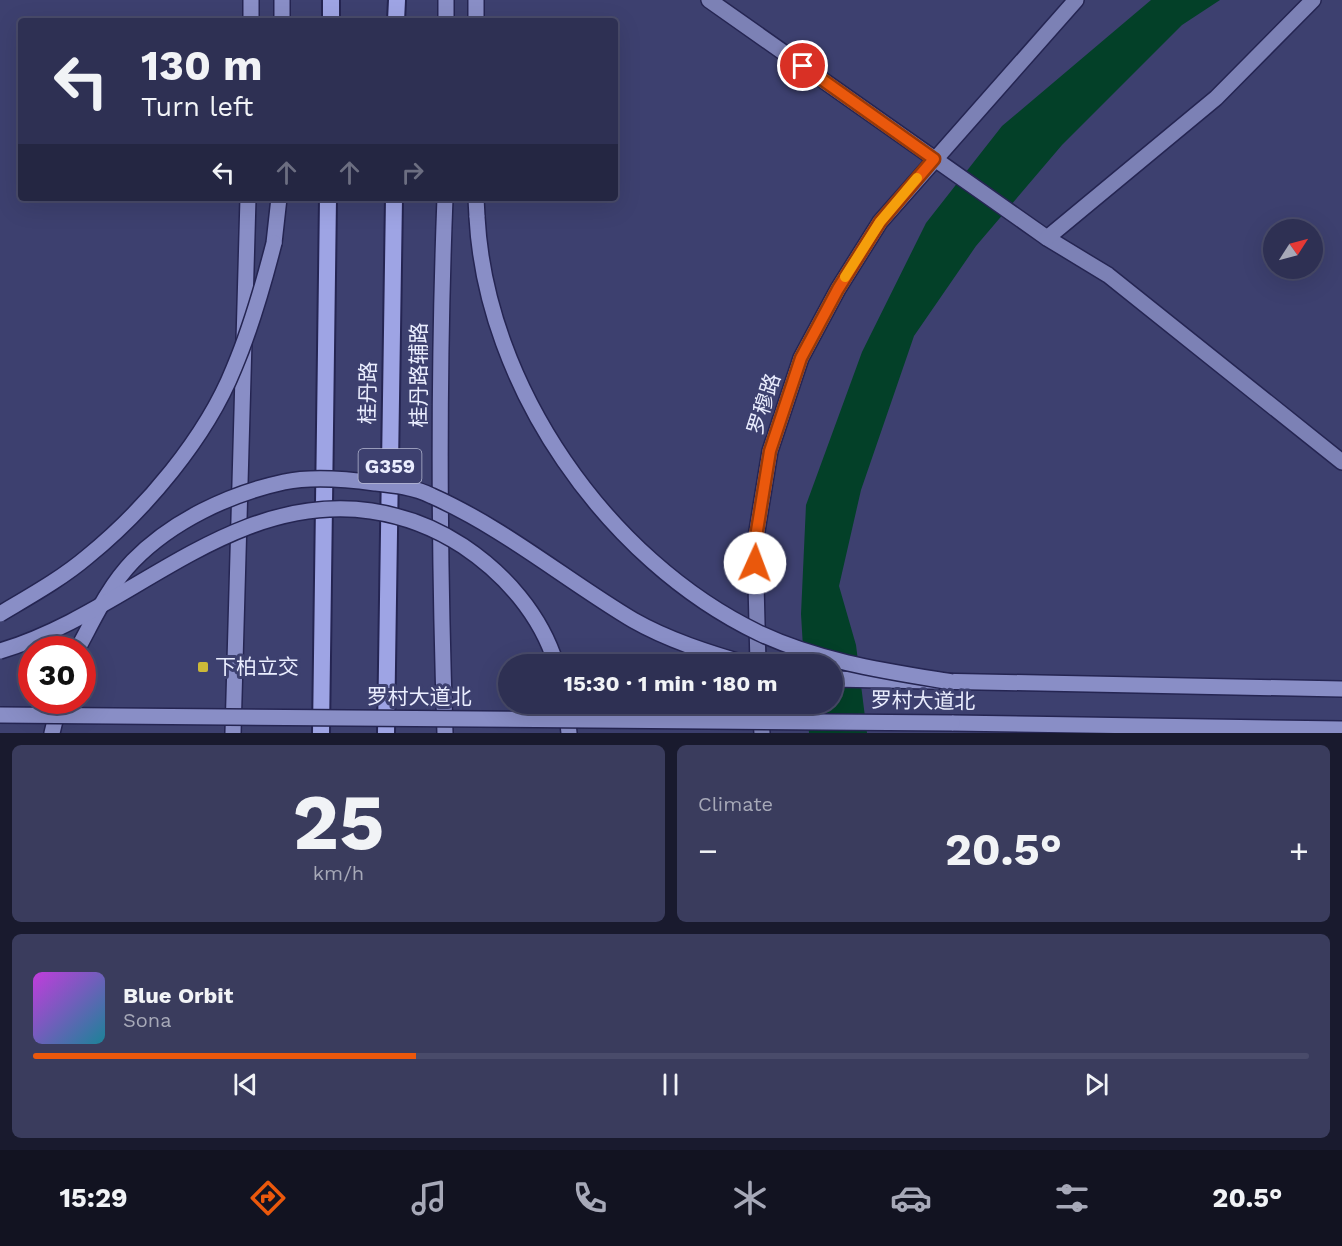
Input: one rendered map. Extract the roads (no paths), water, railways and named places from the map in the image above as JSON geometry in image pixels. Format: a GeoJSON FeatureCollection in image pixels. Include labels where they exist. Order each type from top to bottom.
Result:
{"type":"FeatureCollection","features":[{"type":"Feature","properties":{"kind":"highway"},"geometry":{"type":"LineString","coordinates":[[331,0],[331,18]]}},
{"type":"Feature","properties":{"kind":"highway"},"geometry":{"type":"LineString","coordinates":[[396,18],[397,0]]}},
{"type":"Feature","properties":{"kind":"highway","name":"桂丹路"},"geometry":{"type":"LineString","coordinates":[[321,733],[328,201]]}},
{"type":"Feature","properties":{"kind":"highway","name":"桂丹路"},"geometry":{"type":"LineString","coordinates":[[386,733],[394,201]]}},
{"type":"Feature","properties":{"kind":"main road"},"geometry":{"type":"LineString","coordinates":[[251,0],[251,18]]}},
{"type":"Feature","properties":{"kind":"main road"},"geometry":{"type":"LineString","coordinates":[[282,0],[282,18]]}},
{"type":"Feature","properties":{"kind":"main road"},"geometry":{"type":"LineString","coordinates":[[446,0],[446,18]]}},
{"type":"Feature","properties":{"kind":"main road"},"geometry":{"type":"LineString","coordinates":[[476,0],[476,18]]}},
{"type":"Feature","properties":{"kind":"main road"},"geometry":{"type":"LineString","coordinates":[[233,733],[248,201]]}},
{"type":"Feature","properties":{"kind":"main road"},"geometry":{"type":"LineString","coordinates":[[0,614],[87,558],[124,524],[164,481],[204,424],[233,370],[262,291],[274,243],[279,201]]}},
{"type":"Feature","properties":{"kind":"main road","name":"桂丹路辅路"},"geometry":{"type":"LineString","coordinates":[[445,201],[439,351],[441,601],[446,733]]}},
{"type":"Feature","properties":{"kind":"main road"},"geometry":{"type":"LineString","coordinates":[[477,201],[478,241],[490,299],[511,361],[549,436],[573,474],[616,526],[663,571],[716,609],[759,633],[853,666],[952,682]]}},
{"type":"Feature","properties":{"kind":"main road"},"geometry":{"type":"LineString","coordinates":[[85,636],[112,585],[133,561],[154,542],[198,513],[253,490],[286,482],[350,480],[402,486],[431,495],[501,534],[636,621],[713,654]]}},
{"type":"Feature","properties":{"kind":"main road"},"geometry":{"type":"LineString","coordinates":[[0,651],[30,642],[90,614],[207,543],[260,520],[304,510],[350,508],[397,515],[442,532],[490,564],[530,610],[551,654]]}},
{"type":"Feature","properties":{"kind":"main road"},"geometry":{"type":"LineString","coordinates":[[843,679],[1342,689]]}},
{"type":"Feature","properties":{"kind":"main road"},"geometry":{"type":"LineString","coordinates":[[52,733],[57,714]]}},
{"type":"Feature","properties":{"kind":"main road"},"geometry":{"type":"LineString","coordinates":[[567,714],[569,733]]}},
{"type":"Feature","properties":{"kind":"main road","name":"罗村大道北"},"geometry":{"type":"LineString","coordinates":[[0,715],[952,723],[1342,729]]}},
{"type":"Feature","properties":{"kind":"street"},"geometry":{"type":"LineString","coordinates":[[709,0],[1047,238],[1108,275],[1342,462]]}},
{"type":"Feature","properties":{"kind":"street","name":"罗穆路"},"geometry":{"type":"LineString","coordinates":[[758,654],[755,543],[770,451],[801,358],[838,289],[880,222],[1076,0]]}},
{"type":"Feature","properties":{"kind":"street"},"geometry":{"type":"LineString","coordinates":[[1047,238],[1216,98],[1313,0]]}},
{"type":"Feature","properties":{"kind":"street"},"geometry":{"type":"LineString","coordinates":[[761,714],[762,733]]}},
{"type":"Feature","properties":{"kind":"place","name":"下柏立交"},"geometry":{"type":"Point","coordinates":[203,667]}}]}
